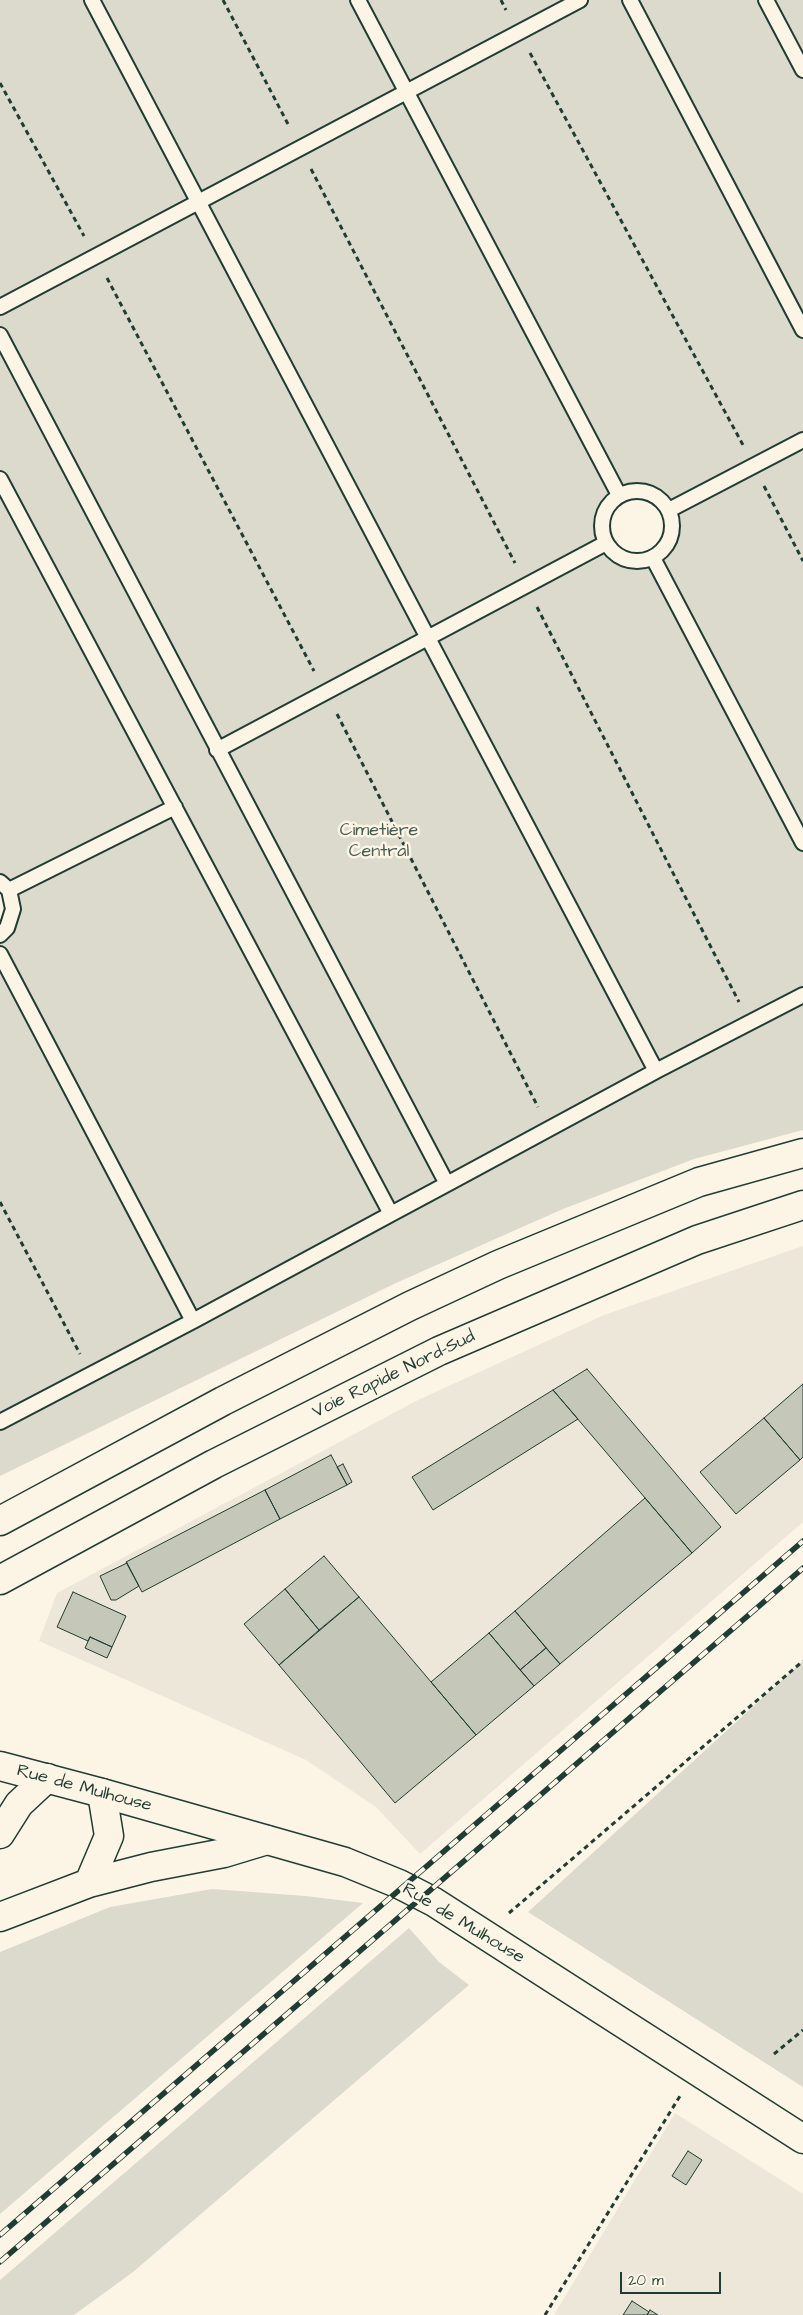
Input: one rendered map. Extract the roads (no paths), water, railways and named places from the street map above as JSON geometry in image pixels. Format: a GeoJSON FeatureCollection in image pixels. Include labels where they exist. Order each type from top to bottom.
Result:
{"type":"FeatureCollection","features":[{"type":"Feature","properties":{"kind":"main road"},"geometry":{"type":"LineString","coordinates":[[0,1521],[223,1401],[410,1306],[498,1265],[699,1182],[803,1153]]}},
{"type":"Feature","properties":{"kind":"main road","name":"Voie Rapide Nord-Sud"},"geometry":{"type":"LineString","coordinates":[[0,1580],[214,1464],[439,1351],[697,1240],[803,1204]]}},
{"type":"Feature","properties":{"kind":"main road"},"geometry":{"type":"LineString","coordinates":[[0,1503],[68,1484]]}},
{"type":"Feature","properties":{"kind":"main road","name":"Rue de Mulhouse"},"geometry":{"type":"LineString","coordinates":[[0,1766],[102,1792],[345,1862],[392,1881],[434,1902],[803,2138]]}},
{"type":"Feature","properties":{"kind":"main road"},"geometry":{"type":"LineString","coordinates":[[0,1834],[19,1804],[47,1778]]}},
{"type":"Feature","properties":{"kind":"main road"},"geometry":{"type":"LineString","coordinates":[[88,1882],[109,1836],[102,1792]]}},
{"type":"Feature","properties":{"kind":"main road"},"geometry":{"type":"LineString","coordinates":[[0,1917],[88,1882],[151,1867],[224,1853],[267,1840]]}},
{"type":"Feature","properties":{"kind":"lane"},"geometry":{"type":"LineString","coordinates":[[92,0],[656,1071]]}},
{"type":"Feature","properties":{"kind":"lane"},"geometry":{"type":"LineString","coordinates":[[358,0],[619,495]]}},
{"type":"Feature","properties":{"kind":"lane"},"geometry":{"type":"LineString","coordinates":[[0,307],[580,0]]}},
{"type":"Feature","properties":{"kind":"lane"},"geometry":{"type":"LineString","coordinates":[[630,0],[803,330]]}},
{"type":"Feature","properties":{"kind":"lane"},"geometry":{"type":"LineString","coordinates":[[766,0],[803,70]]}},
{"type":"Feature","properties":{"kind":"lane"},"geometry":{"type":"LineString","coordinates":[[0,336],[447,1184]]}},
{"type":"Feature","properties":{"kind":"lane"},"geometry":{"type":"LineString","coordinates":[[669,510],[803,440]]}},
{"type":"Feature","properties":{"kind":"lane"},"geometry":{"type":"LineString","coordinates":[[0,479],[390,1214]]}},
{"type":"Feature","properties":{"kind":"lane"},"geometry":{"type":"LineString","coordinates":[[637,490],[655,494],[669,510],[674,527],[668,545],[653,558],[635,562],[618,556],[606,543],[601,526],[606,508],[619,495],[637,490]]}},
{"type":"Feature","properties":{"kind":"lane"},"geometry":{"type":"LineString","coordinates":[[217,750],[606,543]]}},
{"type":"Feature","properties":{"kind":"lane"},"geometry":{"type":"LineString","coordinates":[[653,558],[803,843]]}},
{"type":"Feature","properties":{"kind":"lane"},"geometry":{"type":"LineString","coordinates":[[0,934],[7,928],[13,909],[4,886],[175,807]]}},
{"type":"Feature","properties":{"kind":"lane"},"geometry":{"type":"LineString","coordinates":[[0,954],[193,1321]]}},
{"type":"Feature","properties":{"kind":"lane"},"geometry":{"type":"LineString","coordinates":[[0,1422],[193,1321],[656,1071],[803,995]]}},
{"type":"Feature","properties":{"kind":"railway"},"geometry":{"type":"LineString","coordinates":[[0,2235],[803,1541]]}},
{"type":"Feature","properties":{"kind":"railway"},"geometry":{"type":"LineString","coordinates":[[0,2262],[803,1568]]}},
{"type":"Feature","properties":{"kind":"park label","name":"Cimetière Central"},"geometry":{"type":"Point","coordinates":[379,841]}}]}
